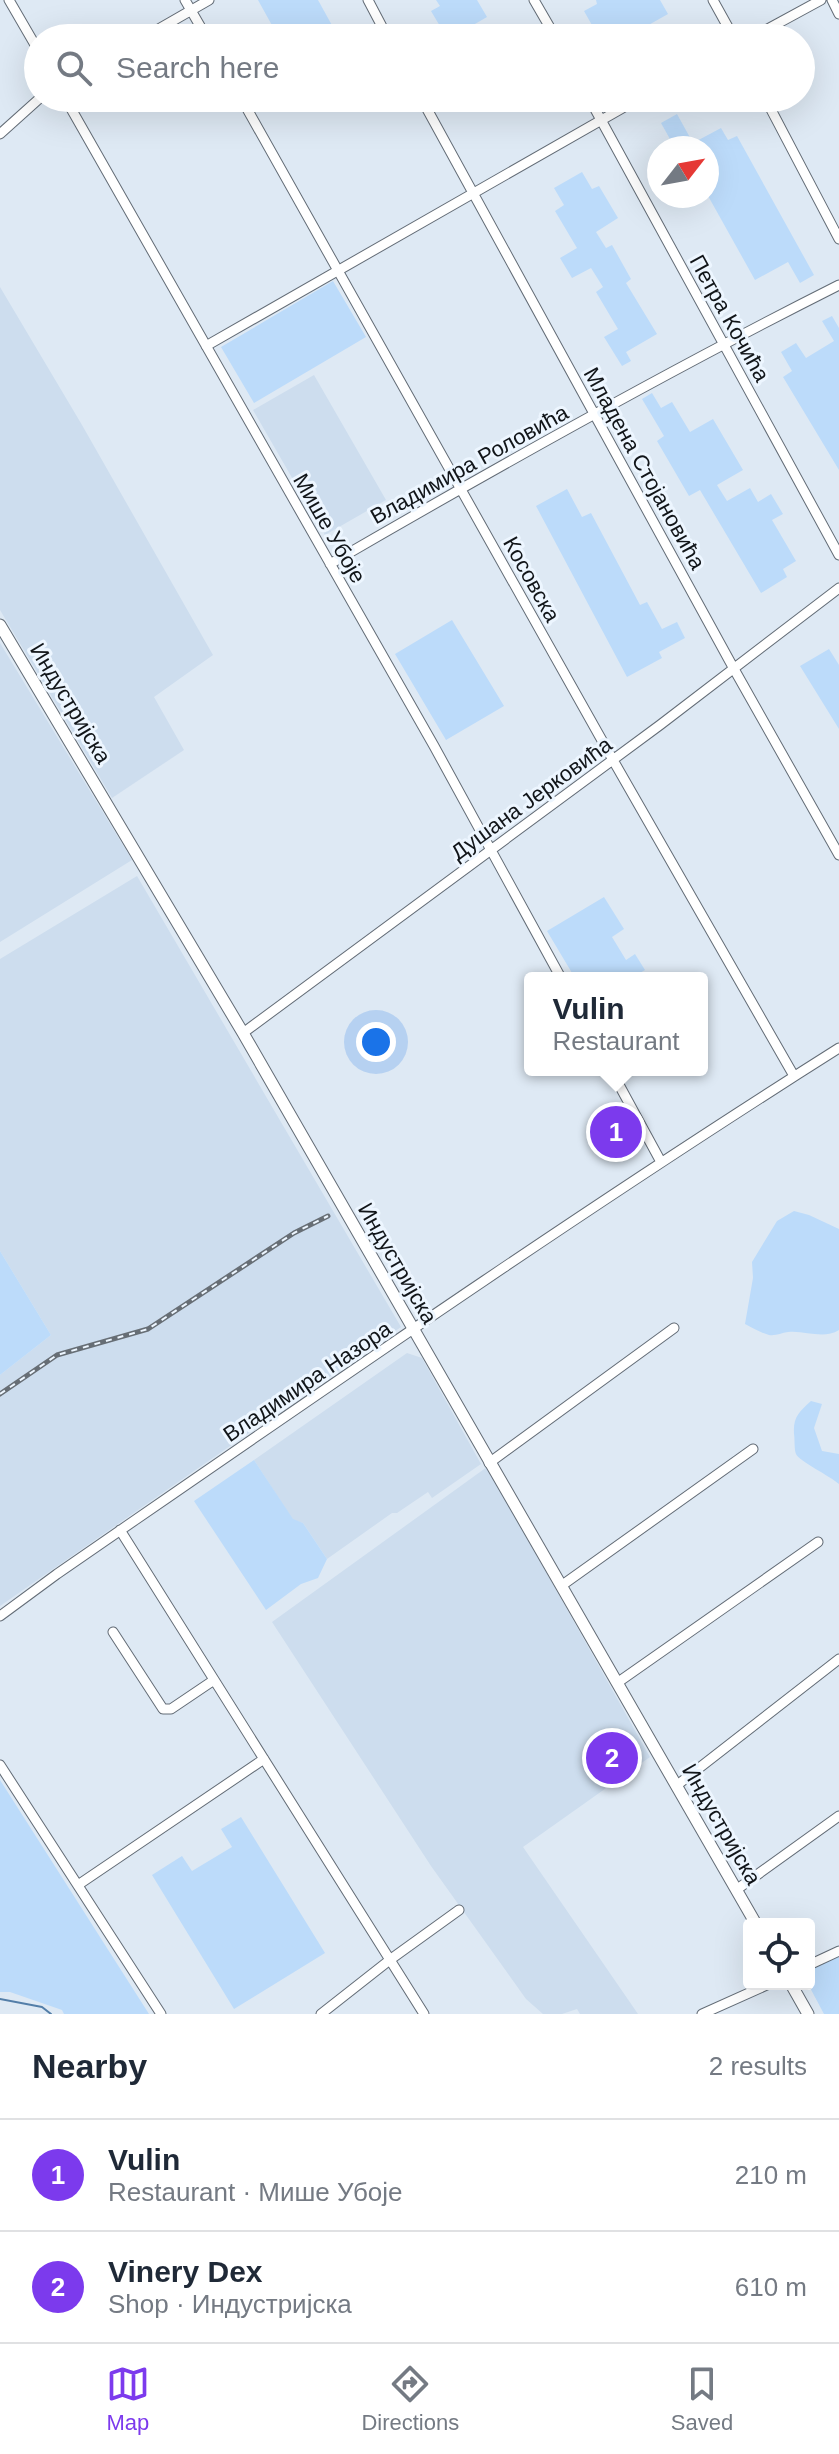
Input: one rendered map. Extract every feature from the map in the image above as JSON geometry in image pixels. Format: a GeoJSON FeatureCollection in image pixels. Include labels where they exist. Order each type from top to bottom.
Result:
{"type":"FeatureCollection","features":[{"type":"Feature","properties":{"kind":"main road","name":"Индустријска"},"geometry":{"type":"LineString","coordinates":[[0,625],[243,1033],[752,1918]]}},
{"type":"Feature","properties":{"kind":"main road"},"geometry":{"type":"LineString","coordinates":[[794,1990],[808,2014]]}},
{"type":"Feature","properties":{"kind":"street"},"geometry":{"type":"LineString","coordinates":[[9,0],[24,26]]}},
{"type":"Feature","properties":{"kind":"street"},"geometry":{"type":"LineString","coordinates":[[185,0],[199,24]]}},
{"type":"Feature","properties":{"kind":"street"},"geometry":{"type":"LineString","coordinates":[[167,24],[209,0]]}},
{"type":"Feature","properties":{"kind":"street"},"geometry":{"type":"LineString","coordinates":[[368,0],[381,24]]}},
{"type":"Feature","properties":{"kind":"street"},"geometry":{"type":"LineString","coordinates":[[534,0],[548,24]]}},
{"type":"Feature","properties":{"kind":"street"},"geometry":{"type":"LineString","coordinates":[[713,0],[726,24]]}},
{"type":"Feature","properties":{"kind":"street"},"geometry":{"type":"LineString","coordinates":[[777,24],[821,0]]}},
{"type":"Feature","properties":{"kind":"street"},"geometry":{"type":"LineString","coordinates":[[832,0],[839,14]]}},
{"type":"Feature","properties":{"kind":"street"},"geometry":{"type":"LineString","coordinates":[[0,134],[24,112]]}},
{"type":"Feature","properties":{"kind":"street","name":"Мише Убоје"},"geometry":{"type":"LineString","coordinates":[[73,112],[558,972]]}},
{"type":"Feature","properties":{"kind":"street","name":"Косовска"},"geometry":{"type":"LineString","coordinates":[[249,112],[794,1076]]}},
{"type":"Feature","properties":{"kind":"street","name":"Младена Стојановића"},"geometry":{"type":"LineString","coordinates":[[429,112],[839,855]]}},
{"type":"Feature","properties":{"kind":"street","name":"Петра Кочића"},"geometry":{"type":"LineString","coordinates":[[597,112],[839,555]]}},
{"type":"Feature","properties":{"kind":"street"},"geometry":{"type":"LineString","coordinates":[[206,346],[614,112]]}},
{"type":"Feature","properties":{"kind":"street"},"geometry":{"type":"LineString","coordinates":[[772,112],[839,239]]}},
{"type":"Feature","properties":{"kind":"street","name":"Владимира Роловића"},"geometry":{"type":"LineString","coordinates":[[330,564],[724,343],[839,285]]}},
{"type":"Feature","properties":{"kind":"street","name":"Душана Јерковића"},"geometry":{"type":"LineString","coordinates":[[243,1033],[613,760],[839,588]]}},
{"type":"Feature","properties":{"kind":"street","name":"Владимира Назора"},"geometry":{"type":"LineString","coordinates":[[0,1616],[120,1530],[661,1162],[839,1048]]}},
{"type":"Feature","properties":{"kind":"street"},"geometry":{"type":"LineString","coordinates":[[614,1076],[661,1162]]}},
{"type":"Feature","properties":{"kind":"street"},"geometry":{"type":"LineString","coordinates":[[489,1463],[674,1328]]}},
{"type":"Feature","properties":{"kind":"street"},"geometry":{"type":"LineString","coordinates":[[561,1586],[753,1449]]}},
{"type":"Feature","properties":{"kind":"street"},"geometry":{"type":"LineString","coordinates":[[120,1530],[424,2014]]}},
{"type":"Feature","properties":{"kind":"street"},"geometry":{"type":"LineString","coordinates":[[617,1683],[818,1542]]}},
{"type":"Feature","properties":{"kind":"street"},"geometry":{"type":"LineString","coordinates":[[113,1632],[163,1709],[171,1709],[214,1680]]}},
{"type":"Feature","properties":{"kind":"street"},"geometry":{"type":"LineString","coordinates":[[676,1786],[839,1659]]}},
{"type":"Feature","properties":{"kind":"street"},"geometry":{"type":"LineString","coordinates":[[78,1885],[264,1759]]}},
{"type":"Feature","properties":{"kind":"street"},"geometry":{"type":"LineString","coordinates":[[0,1765],[161,2014]]}},
{"type":"Feature","properties":{"kind":"street"},"geometry":{"type":"LineString","coordinates":[[736,1890],[839,1816]]}},
{"type":"Feature","properties":{"kind":"street"},"geometry":{"type":"LineString","coordinates":[[321,2014],[459,1910]]}},
{"type":"Feature","properties":{"kind":"street"},"geometry":{"type":"LineString","coordinates":[[815,1962],[839,1951]]}},
{"type":"Feature","properties":{"kind":"street"},"geometry":{"type":"LineString","coordinates":[[702,2014],[756,1990]]}},
{"type":"Feature","properties":{"kind":"shaded area"},"geometry":{"type":"Polygon","coordinates":[[[258,0],[318,0],[331,24],[271,24],[258,0]]]}},
{"type":"Feature","properties":{"kind":"shaded area"},"geometry":{"type":"Polygon","coordinates":[[[436,0],[477,0],[487,17],[475,24],[439,24],[431,11],[440,6],[436,0]]]}},
{"type":"Feature","properties":{"kind":"shaded area"},"geometry":{"type":"Polygon","coordinates":[[[596,0],[660,0],[668,14],[650,24],[591,24],[584,11],[597,4],[596,0]]]}},
{"type":"Feature","properties":{"kind":"shaded area"},"geometry":{"type":"Polygon","coordinates":[[[677,114],[689,136],[668,136],[661,123],[677,114]]]}},
{"type":"Feature","properties":{"kind":"shaded area"},"geometry":{"type":"Polygon","coordinates":[[[721,128],[728,140],[737,136],[814,275],[800,283],[788,262],[755,280],[715,208],[719,208],[719,136],[706,136],[721,128]]]}},
{"type":"Feature","properties":{"kind":"shaded area"},"geometry":{"type":"Polygon","coordinates":[[[582,172],[592,189],[599,186],[618,218],[596,232],[606,248],[612,245],[631,279],[626,283],[657,334],[626,352],[631,361],[622,366],[604,337],[618,329],[596,292],[603,287],[591,268],[572,278],[560,258],[577,248],[555,211],[564,205],[554,188],[582,172]]]}},
{"type":"Feature","properties":{"kind":"shaded area"},"geometry":{"type":"Polygon","coordinates":[[[333,281],[366,337],[254,403],[221,347],[333,281]]]}},
{"type":"Feature","properties":{"kind":"shaded area"},"geometry":{"type":"Polygon","coordinates":[[[0,287],[213,655],[154,697],[184,750],[112,798],[0,610],[0,287]]]}},
{"type":"Feature","properties":{"kind":"shaded area"},"geometry":{"type":"Polygon","coordinates":[[[832,316],[839,328],[839,470],[783,377],[792,371],[781,352],[796,343],[806,358],[834,341],[822,321],[832,316]]]}},
{"type":"Feature","properties":{"kind":"shaded area"},"geometry":{"type":"Polygon","coordinates":[[[314,375],[386,500],[325,535],[253,410],[314,375]]]}},
{"type":"Feature","properties":{"kind":"shaded area"},"geometry":{"type":"Polygon","coordinates":[[[652,393],[661,408],[672,402],[690,432],[713,419],[743,470],[717,485],[727,501],[750,488],[758,502],[771,494],[783,514],[772,520],[796,561],[783,569],[787,577],[761,593],[700,490],[689,496],[657,441],[664,436],[642,399],[652,393]]]}},
{"type":"Feature","properties":{"kind":"shaded area"},"geometry":{"type":"Polygon","coordinates":[[[567,489],[582,517],[591,513],[640,605],[647,602],[662,629],[677,622],[685,638],[659,652],[662,658],[627,677],[536,506],[567,489]]]}},
{"type":"Feature","properties":{"kind":"shaded area"},"geometry":{"type":"Polygon","coordinates":[[[452,620],[504,706],[446,740],[395,654],[452,620]]]}},
{"type":"Feature","properties":{"kind":"shaded area"},"geometry":{"type":"Polygon","coordinates":[[[0,643],[132,860],[0,942],[0,643]]]}},
{"type":"Feature","properties":{"kind":"shaded area"},"geometry":{"type":"Polygon","coordinates":[[[829,649],[839,665],[839,729],[800,666],[829,649]]]}},
{"type":"Feature","properties":{"kind":"shaded area"},"geometry":{"type":"Polygon","coordinates":[[[137,876],[401,1327],[0,1606],[0,1375],[51,1335],[0,1251],[0,959],[137,876]]]}},
{"type":"Feature","properties":{"kind":"shaded area"},"geometry":{"type":"Polygon","coordinates":[[[604,897],[624,929],[612,937],[626,960],[635,954],[645,970],[571,972],[547,931],[604,897]]]}},
{"type":"Feature","properties":{"kind":"shaded area"},"geometry":{"type":"Polygon","coordinates":[[[794,1211],[839,1229],[839,1330],[833,1333],[788,1332],[769,1335],[745,1324],[753,1278],[752,1262],[777,1221],[794,1211]]]}},
{"type":"Feature","properties":{"kind":"shaded area"},"geometry":{"type":"Polygon","coordinates":[[[0,1251],[51,1335],[0,1375],[0,1251]]]}},
{"type":"Feature","properties":{"kind":"shaded area"},"geometry":{"type":"Polygon","coordinates":[[[407,1353],[422,1358],[481,1464],[432,1498],[428,1492],[397,1513],[392,1513],[327,1559],[303,1523],[293,1520],[254,1460],[407,1353]]]}},
{"type":"Feature","properties":{"kind":"shaded area"},"geometry":{"type":"Polygon","coordinates":[[[811,1401],[822,1404],[814,1428],[822,1451],[839,1454],[839,1484],[796,1454],[796,1419],[811,1401]]]}},
{"type":"Feature","properties":{"kind":"shaded area"},"geometry":{"type":"Polygon","coordinates":[[[254,1460],[293,1519],[303,1523],[327,1559],[318,1578],[301,1584],[266,1610],[194,1501],[254,1460]]]}},
{"type":"Feature","properties":{"kind":"shaded area"},"geometry":{"type":"Polygon","coordinates":[[[487,1467],[650,1757],[523,1847],[638,2014],[580,2014],[577,2009],[562,2014],[543,2014],[526,1999],[431,1866],[272,1622],[487,1467]]]}},
{"type":"Feature","properties":{"kind":"shaded area"},"geometry":{"type":"Polygon","coordinates":[[[0,1780],[149,2014],[64,2014],[62,2010],[10,1992],[0,1992],[0,1780]]]}},
{"type":"Feature","properties":{"kind":"shaded area"},"geometry":{"type":"Polygon","coordinates":[[[241,1817],[325,1953],[234,2009],[152,1875],[182,1856],[192,1871],[232,1847],[221,1829],[241,1817]]]}},
{"type":"Feature","properties":{"kind":"shaded area"},"geometry":{"type":"Polygon","coordinates":[[[839,1953],[839,2014],[824,2014],[811,1990],[815,1990],[815,1965],[839,1953]]]}},
{"type":"Feature","properties":{"kind":"waterway"},"geometry":{"type":"LineString","coordinates":[[0,1999],[42,2007],[51,2014]]}},
{"type":"Feature","properties":{"kind":"railway"},"geometry":{"type":"LineString","coordinates":[[0,1394],[57,1355],[148,1329],[294,1233],[328,1216]]}},
{"type":"Feature","properties":{"kind":"place","name":"Vulin"},"geometry":{"type":"Point","coordinates":[616,1132]}},
{"type":"Feature","properties":{"kind":"place","name":"Vinery Dex"},"geometry":{"type":"Point","coordinates":[612,1758]}}]}
